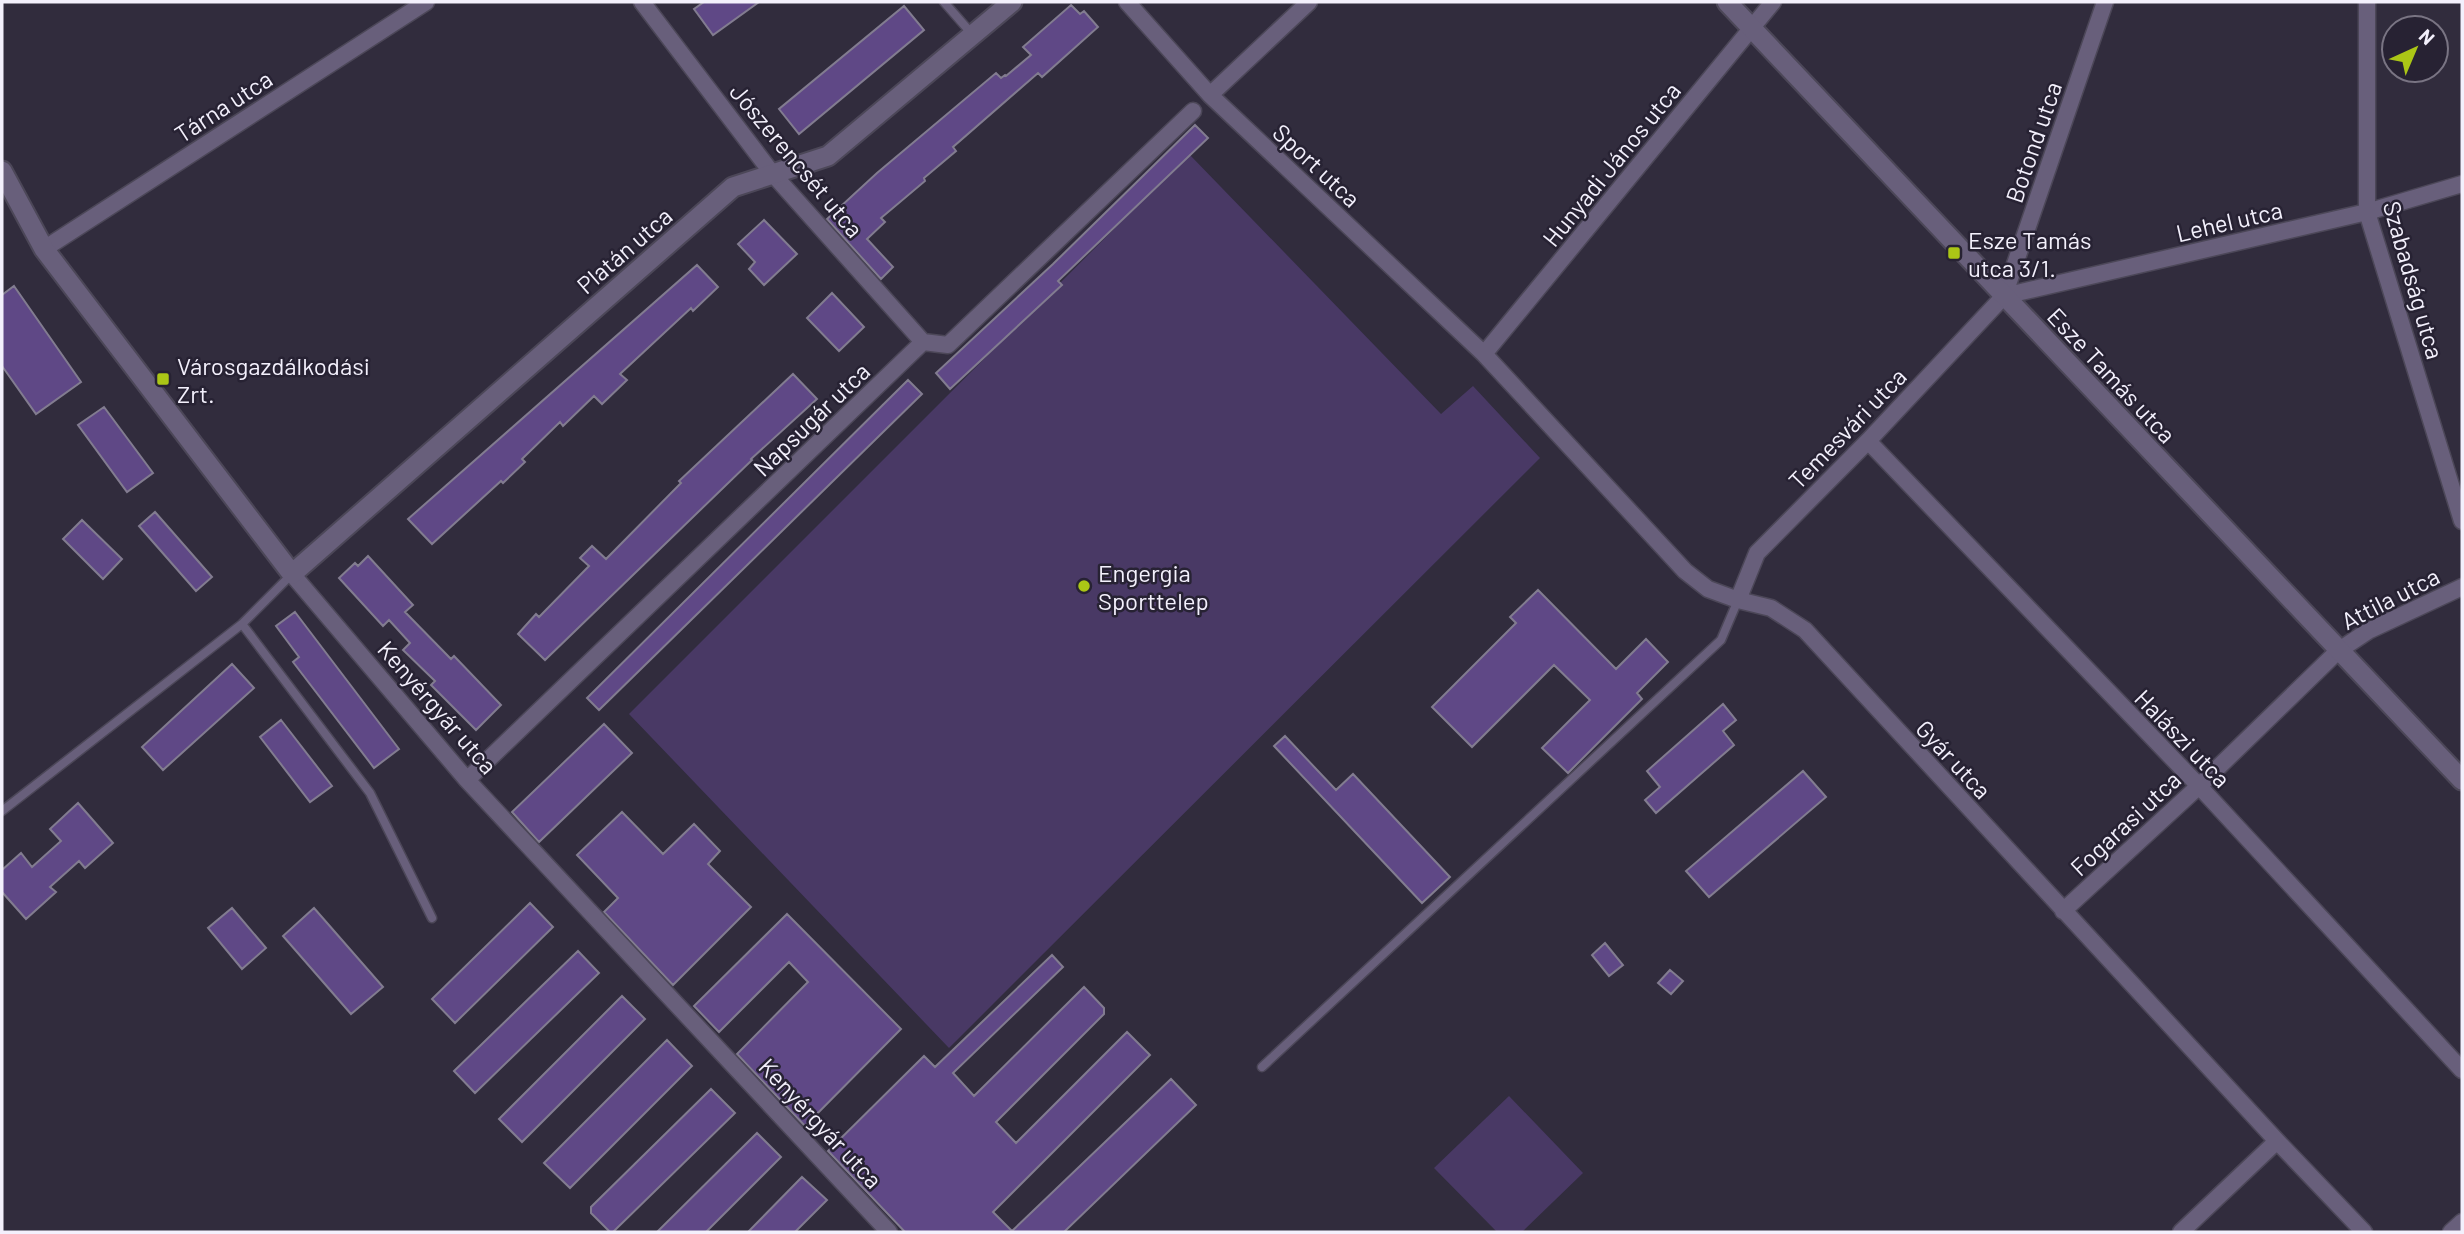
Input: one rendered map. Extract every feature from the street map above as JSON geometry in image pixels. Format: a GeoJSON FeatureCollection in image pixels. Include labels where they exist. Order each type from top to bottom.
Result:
{"type":"FeatureCollection","features":[{"type":"Feature","properties":{"kind":"street","name":"Tárna utca"},"geometry":{"type":"LineString","coordinates":[[44,249],[426,2]]}},
{"type":"Feature","properties":{"kind":"street","name":"Jószerencsét utca"},"geometry":{"type":"LineString","coordinates":[[642,2],[772,173],[923,342]]}},
{"type":"Feature","properties":{"kind":"street","name":"Platán utca"},"geometry":{"type":"LineString","coordinates":[[292,574],[733,187],[828,156],[1012,2]]}},
{"type":"Feature","properties":{"kind":"street","name":"Sport utca"},"geometry":{"type":"LineString","coordinates":[[1127,2],[1210,95],[1484,354]]}},
{"type":"Feature","properties":{"kind":"street"},"geometry":{"type":"LineString","coordinates":[[1210,95],[1309,2]]}},
{"type":"Feature","properties":{"kind":"street","name":"Esze Tamás utca"},"geometry":{"type":"LineString","coordinates":[[1727,2],[2462,780]]}},
{"type":"Feature","properties":{"kind":"street","name":"Hunyadi János utca"},"geometry":{"type":"LineString","coordinates":[[1484,354],[1773,2]]}},
{"type":"Feature","properties":{"kind":"street","name":"Botond utca"},"geometry":{"type":"LineString","coordinates":[[2004,296],[2105,2]]}},
{"type":"Feature","properties":{"kind":"street","name":"Szabadság utca"},"geometry":{"type":"LineString","coordinates":[[2367,2],[2367,212],[2462,521]]}},
{"type":"Feature","properties":{"kind":"street"},"geometry":{"type":"LineString","coordinates":[[923,342],[948,345],[1194,111]]}},
{"type":"Feature","properties":{"kind":"street","name":"Kenyérgyár utca"},"geometry":{"type":"LineString","coordinates":[[2,171],[44,249],[292,574],[467,780],[889,1232]]}},
{"type":"Feature","properties":{"kind":"street","name":"Lehel utca"},"geometry":{"type":"LineString","coordinates":[[2004,296],[2367,212],[2462,184]]}},
{"type":"Feature","properties":{"kind":"street","name":"Temesvári utca"},"geometry":{"type":"LineString","coordinates":[[1738,600],[1757,553],[1868,441],[2004,296]]}},
{"type":"Feature","properties":{"kind":"street","name":"Napsugár utca"},"geometry":{"type":"LineString","coordinates":[[467,780],[923,342]]}},
{"type":"Feature","properties":{"kind":"street","name":"Gyár utca"},"geometry":{"type":"LineString","coordinates":[[1484,354],[1685,571],[1708,589],[1771,608],[1805,630],[2277,1142],[2364,1232]]}},
{"type":"Feature","properties":{"kind":"street","name":"Halászi utca"},"geometry":{"type":"LineString","coordinates":[[1868,441],[2199,786],[2462,1070]]}},
{"type":"Feature","properties":{"kind":"street","name":"Attila utca"},"geometry":{"type":"LineString","coordinates":[[2338,650],[2368,631],[2462,587]]}},
{"type":"Feature","properties":{"kind":"street","name":"Fogarasi utca"},"geometry":{"type":"LineString","coordinates":[[2063,911],[2199,786],[2338,650]]}},
{"type":"Feature","properties":{"kind":"street"},"geometry":{"type":"LineString","coordinates":[[2181,1232],[2277,1142]]}},
{"type":"Feature","properties":{"kind":"street"},"geometry":{"type":"LineString","coordinates":[[2451,1232],[2462,1222]]}},
{"type":"Feature","properties":{"kind":"lane"},"geometry":{"type":"LineString","coordinates":[[944,2],[973,35]]}},
{"type":"Feature","properties":{"kind":"lane"},"geometry":{"type":"LineString","coordinates":[[2,811],[242,624],[292,574]]}},
{"type":"Feature","properties":{"kind":"lane"},"geometry":{"type":"LineString","coordinates":[[1262,1068],[1721,640],[1738,600]]}},
{"type":"Feature","properties":{"kind":"lane"},"geometry":{"type":"LineString","coordinates":[[242,624],[370,793],[432,919]]}},
{"type":"Feature","properties":{"kind":"shaded area","name":"Engergia Sporttelep"},"geometry":{"type":"Polygon","coordinates":[[[1189,154],[1441,414],[1473,386],[1540,458],[949,1048],[629,714],[1189,154]]]}},
{"type":"Feature","properties":{"kind":"shaded area"},"geometry":{"type":"Polygon","coordinates":[[[1509,1096],[1583,1173],[1522,1232],[1497,1232],[1434,1168],[1509,1096]]]}},
{"type":"Feature","properties":{"kind":"building"},"geometry":{"type":"Polygon","coordinates":[[[704,2],[759,2],[713,35],[694,9],[704,2]]]}},
{"type":"Feature","properties":{"kind":"building"},"geometry":{"type":"Polygon","coordinates":[[[1071,5],[1080,14],[1084,11],[1098,27],[1042,77],[1038,73],[953,147],[956,151],[881,218],[885,222],[867,239],[893,267],[881,279],[827,219],[877,173],[996,73],[1001,78],[1006,76],[1031,55],[1023,47],[1071,5]]]}},
{"type":"Feature","properties":{"kind":"building"},"geometry":{"type":"Polygon","coordinates":[[[904,6],[924,30],[799,134],[779,109],[904,6]]]}},
{"type":"Feature","properties":{"kind":"building"},"geometry":{"type":"Polygon","coordinates":[[[1195,125],[1208,138],[1058,281],[1062,285],[950,389],[936,373],[1053,264],[1195,125]]]}},
{"type":"Feature","properties":{"kind":"building"},"geometry":{"type":"Polygon","coordinates":[[[764,220],[797,254],[764,285],[749,269],[755,262],[738,244],[764,220]]]}},
{"type":"Feature","properties":{"kind":"building"},"geometry":{"type":"Polygon","coordinates":[[[697,265],[718,287],[693,311],[691,308],[620,374],[627,380],[602,404],[594,396],[563,426],[560,422],[522,459],[525,462],[503,483],[501,481],[432,544],[408,519],[697,265]]]}},
{"type":"Feature","properties":{"kind":"building"},"geometry":{"type":"Polygon","coordinates":[[[14,286],[81,382],[36,414],[2,366],[2,295],[14,286]]]}},
{"type":"Feature","properties":{"kind":"building"},"geometry":{"type":"Polygon","coordinates":[[[832,293],[864,327],[839,351],[807,318],[832,293]]]}},
{"type":"Feature","properties":{"kind":"building"},"geometry":{"type":"Polygon","coordinates":[[[793,374],[817,399],[751,459],[545,660],[518,634],[536,614],[539,617],[589,566],[580,558],[592,546],[606,559],[681,483],[679,481],[793,374]]]}},
{"type":"Feature","properties":{"kind":"building"},"geometry":{"type":"Polygon","coordinates":[[[908,380],[922,394],[599,710],[587,698],[908,380]]]}},
{"type":"Feature","properties":{"kind":"building"},"geometry":{"type":"Polygon","coordinates":[[[104,407],[153,473],[127,492],[78,425],[104,407]]]}},
{"type":"Feature","properties":{"kind":"building"},"geometry":{"type":"Polygon","coordinates":[[[155,512],[212,577],[196,591],[139,526],[155,512]]]}},
{"type":"Feature","properties":{"kind":"building"},"geometry":{"type":"Polygon","coordinates":[[[82,520],[122,559],[103,579],[63,539],[82,520]]]}},
{"type":"Feature","properties":{"kind":"building"},"geometry":{"type":"Polygon","coordinates":[[[368,556],[413,605],[405,612],[451,659],[454,656],[501,705],[476,730],[431,685],[435,681],[403,650],[410,643],[389,620],[383,626],[339,578],[355,563],[358,566],[368,556]]]}},
{"type":"Feature","properties":{"kind":"building"},"geometry":{"type":"Polygon","coordinates":[[[1538,590],[1616,669],[1646,639],[1668,662],[1637,693],[1642,699],[1568,773],[1542,748],[1590,700],[1554,665],[1472,747],[1432,707],[1516,623],[1510,617],[1538,590]]]}},
{"type":"Feature","properties":{"kind":"building"},"geometry":{"type":"Polygon","coordinates":[[[295,612],[399,749],[374,768],[293,662],[299,657],[276,626],[295,612]]]}},
{"type":"Feature","properties":{"kind":"building"},"geometry":{"type":"Polygon","coordinates":[[[232,664],[254,688],[163,770],[142,747],[232,664]]]}},
{"type":"Feature","properties":{"kind":"building"},"geometry":{"type":"Polygon","coordinates":[[[1723,704],[1736,720],[1723,731],[1734,745],[1656,813],[1645,800],[1660,787],[1647,771],[1723,704]]]}},
{"type":"Feature","properties":{"kind":"building"},"geometry":{"type":"Polygon","coordinates":[[[281,720],[332,786],[310,802],[260,737],[281,720]]]}},
{"type":"Feature","properties":{"kind":"building"},"geometry":{"type":"Polygon","coordinates":[[[604,724],[632,753],[539,842],[512,812],[604,724]]]}},
{"type":"Feature","properties":{"kind":"building"},"geometry":{"type":"Polygon","coordinates":[[[1285,736],[1336,790],[1353,774],[1450,877],[1422,903],[1274,746],[1285,736]]]}},
{"type":"Feature","properties":{"kind":"building"},"geometry":{"type":"Polygon","coordinates":[[[1803,771],[1826,797],[1709,897],[1686,871],[1803,771]]]}},
{"type":"Feature","properties":{"kind":"building"},"geometry":{"type":"Polygon","coordinates":[[[78,803],[113,843],[85,868],[79,861],[50,887],[56,892],[26,919],[2,892],[2,870],[21,853],[32,867],[61,841],[50,829],[78,803]]]}},
{"type":"Feature","properties":{"kind":"building"},"geometry":{"type":"Polygon","coordinates":[[[622,812],[663,854],[694,824],[720,851],[708,864],[751,907],[673,985],[604,912],[618,898],[577,855],[622,812]]]}},
{"type":"Feature","properties":{"kind":"building"},"geometry":{"type":"Polygon","coordinates":[[[530,903],[553,927],[455,1023],[432,999],[530,903]]]}},
{"type":"Feature","properties":{"kind":"building"},"geometry":{"type":"Polygon","coordinates":[[[232,908],[266,948],[242,969],[208,928],[232,908]]]}},
{"type":"Feature","properties":{"kind":"building"},"geometry":{"type":"Polygon","coordinates":[[[314,908],[383,987],[351,1014],[283,936],[314,908]]]}},
{"type":"Feature","properties":{"kind":"building"},"geometry":{"type":"Polygon","coordinates":[[[787,914],[901,1029],[805,1126],[737,1054],[808,982],[789,962],[719,1032],[694,1006],[787,914]]]}},
{"type":"Feature","properties":{"kind":"building"},"geometry":{"type":"Polygon","coordinates":[[[1605,943],[1623,965],[1609,976],[1592,955],[1605,943]]]}},
{"type":"Feature","properties":{"kind":"building"},"geometry":{"type":"Polygon","coordinates":[[[578,951],[599,973],[475,1093],[454,1071],[578,951]]]}},
{"type":"Feature","properties":{"kind":"building"},"geometry":{"type":"Polygon","coordinates":[[[1052,955],[1063,967],[953,1073],[974,1096],[1084,987],[1104,1008],[1104,1014],[996,1122],[1016,1143],[1127,1032],[1150,1055],[993,1212],[1012,1231],[1171,1079],[1196,1105],[1064,1232],[905,1232],[828,1151],[924,1056],[935,1067],[1052,955]]]}},
{"type":"Feature","properties":{"kind":"building"},"geometry":{"type":"Polygon","coordinates":[[[1670,970],[1683,981],[1671,994],[1658,983],[1670,970]]]}},
{"type":"Feature","properties":{"kind":"building"},"geometry":{"type":"Polygon","coordinates":[[[622,996],[645,1019],[522,1142],[499,1119],[622,996]]]}},
{"type":"Feature","properties":{"kind":"building"},"geometry":{"type":"Polygon","coordinates":[[[667,1040],[692,1066],[570,1188],[544,1163],[667,1040]]]}},
{"type":"Feature","properties":{"kind":"building"},"geometry":{"type":"Polygon","coordinates":[[[711,1089],[735,1113],[610,1232],[591,1213],[591,1207],[711,1089]]]}},
{"type":"Feature","properties":{"kind":"building"},"geometry":{"type":"Polygon","coordinates":[[[757,1133],[781,1157],[706,1232],[657,1232],[757,1133]]]}},
{"type":"Feature","properties":{"kind":"building"},"geometry":{"type":"Polygon","coordinates":[[[802,1177],[827,1200],[795,1232],[748,1232],[802,1177]]]}},
{"type":"Feature","properties":{"kind":"place","name":"Esze Tamás utca 3/1."},"geometry":{"type":"Point","coordinates":[1954,253]}},
{"type":"Feature","properties":{"kind":"place","name":"Városgazdálkodási Zrt."},"geometry":{"type":"Point","coordinates":[163,379]}},
{"type":"Feature","properties":{"kind":"place","name":"Engergia Sporttelep"},"geometry":{"type":"Point","coordinates":[1084,586]}}]}
